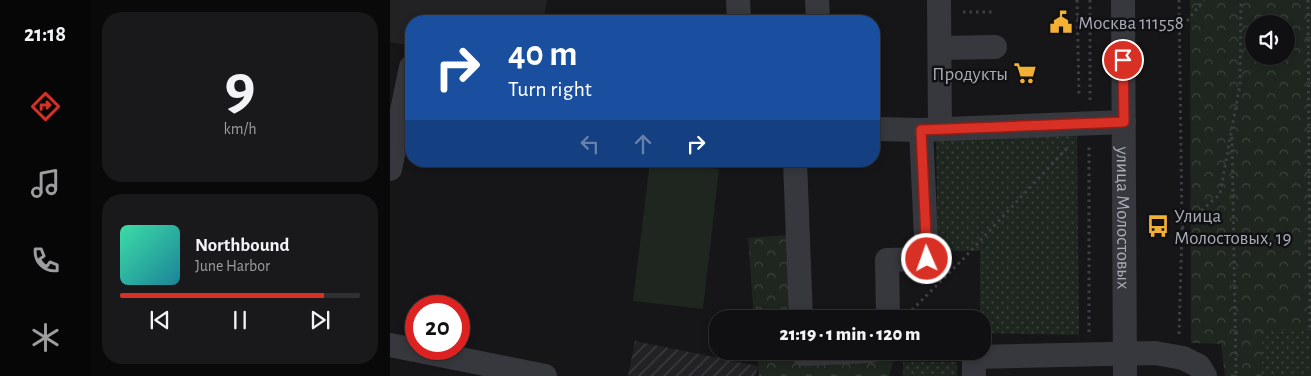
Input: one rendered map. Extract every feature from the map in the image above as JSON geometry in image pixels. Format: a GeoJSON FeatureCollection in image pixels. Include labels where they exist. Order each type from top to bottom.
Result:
{"type":"FeatureCollection","features":[{"type":"Feature","properties":{"kind":"street"},"geometry":{"type":"LineString","coordinates":[[738,0],[739,15]]}},
{"type":"Feature","properties":{"kind":"street"},"geometry":{"type":"LineString","coordinates":[[817,0],[818,15]]}},
{"type":"Feature","properties":{"kind":"street"},"geometry":{"type":"LineString","coordinates":[[898,310],[886,260],[927,259],[931,129],[940,48],[939,0]]}},
{"type":"Feature","properties":{"kind":"street","name":"улица Молостовых"},"geometry":{"type":"LineString","coordinates":[[1123,0],[1125,365]]}},
{"type":"Feature","properties":{"kind":"street"},"geometry":{"type":"LineString","coordinates":[[940,48],[994,47]]}},
{"type":"Feature","properties":{"kind":"street"},"geometry":{"type":"LineString","coordinates":[[390,169],[405,96]]}},
{"type":"Feature","properties":{"kind":"street"},"geometry":{"type":"LineString","coordinates":[[880,129],[1124,122]]}},
{"type":"Feature","properties":{"kind":"street"},"geometry":{"type":"LineString","coordinates":[[795,167],[801,310]]}},
{"type":"Feature","properties":{"kind":"street"},"geometry":{"type":"LineString","coordinates":[[390,345],[545,376]]}},
{"type":"Feature","properties":{"kind":"street"},"geometry":{"type":"LineString","coordinates":[[974,376],[974,357],[1072,355],[1125,365],[1155,353],[1183,358],[1198,366],[1205,376]]}},
{"type":"Feature","properties":{"kind":"path"},"geometry":{"type":"LineString","coordinates":[[1077,0],[1078,96]]}},
{"type":"Feature","properties":{"kind":"path"},"geometry":{"type":"LineString","coordinates":[[1089,334],[1090,0]]}},
{"type":"Feature","properties":{"kind":"path"},"geometry":{"type":"LineString","coordinates":[[1179,0],[1182,229],[1179,334],[1183,358]]}},
{"type":"Feature","properties":{"kind":"path"},"geometry":{"type":"LineString","coordinates":[[1179,32],[1204,0]]}},
{"type":"Feature","properties":{"kind":"path"},"geometry":{"type":"LineString","coordinates":[[1182,229],[1220,194],[1240,84],[1241,0]]}},
{"type":"Feature","properties":{"kind":"path"},"geometry":{"type":"LineString","coordinates":[[1308,0],[1310,330]]}},
{"type":"Feature","properties":{"kind":"path"},"geometry":{"type":"LineString","coordinates":[[975,12],[994,12]]}},
{"type":"Feature","properties":{"kind":"path"},"geometry":{"type":"LineString","coordinates":[[1077,18],[1090,19]]}},
{"type":"Feature","properties":{"kind":"path"},"geometry":{"type":"LineString","coordinates":[[905,310],[964,258],[1089,124]]}},
{"type":"Feature","properties":{"kind":"path"},"geometry":{"type":"LineString","coordinates":[[1232,129],[1236,376]]}},
{"type":"Feature","properties":{"kind":"shaded area"},"geometry":{"type":"Polygon","coordinates":[[[390,0],[547,0],[544,15],[405,15],[405,45],[390,42],[390,0]]]}},
{"type":"Feature","properties":{"kind":"shaded area"},"geometry":{"type":"Polygon","coordinates":[[[635,341],[709,356],[709,360],[728,360],[758,366],[755,376],[628,376],[635,341]]]}},
{"type":"Feature","properties":{"kind":"green space"},"geometry":{"type":"Polygon","coordinates":[[[1190,0],[1311,0],[1311,376],[1225,376],[1221,344],[1191,343],[1190,0]]]}},
{"type":"Feature","properties":{"kind":"green space"},"geometry":{"type":"Polygon","coordinates":[[[1077,133],[1079,335],[991,333],[991,310],[980,310],[980,251],[938,251],[936,139],[1077,133]]]}},
{"type":"Feature","properties":{"kind":"green space"},"geometry":{"type":"Polygon","coordinates":[[[649,167],[702,167],[719,169],[703,309],[633,301],[649,167]]]}},
{"type":"Feature","properties":{"kind":"green space"},"geometry":{"type":"Polygon","coordinates":[[[786,235],[791,310],[753,310],[748,238],[786,235]]]}},
{"type":"Feature","properties":{"kind":"green space"},"geometry":{"type":"Polygon","coordinates":[[[1262,330],[1311,330],[1311,376],[1262,376],[1262,330]]]}},
{"type":"Feature","properties":{"kind":"green space"},"geometry":{"type":"Polygon","coordinates":[[[758,360],[893,360],[889,376],[759,376],[758,360]]]}},
{"type":"Feature","properties":{"kind":"green space"},"geometry":{"type":"Polygon","coordinates":[[[903,362],[957,362],[957,376],[903,376],[903,362]]]}},
{"type":"Feature","properties":{"kind":"place","name":"Москва 111558"},"geometry":{"type":"Point","coordinates":[1061,22]}},
{"type":"Feature","properties":{"kind":"place","name":"Продукты"},"geometry":{"type":"Point","coordinates":[1025,73]}},
{"type":"Feature","properties":{"kind":"place","name":"Улица Молостовых, 19"},"geometry":{"type":"Point","coordinates":[1158,226]}},
{"type":"Feature","properties":{"kind":"route"},"geometry":{"type":"LineString","coordinates":[[927,259],[921,130],[1124,122],[1123,60]]}}]}
